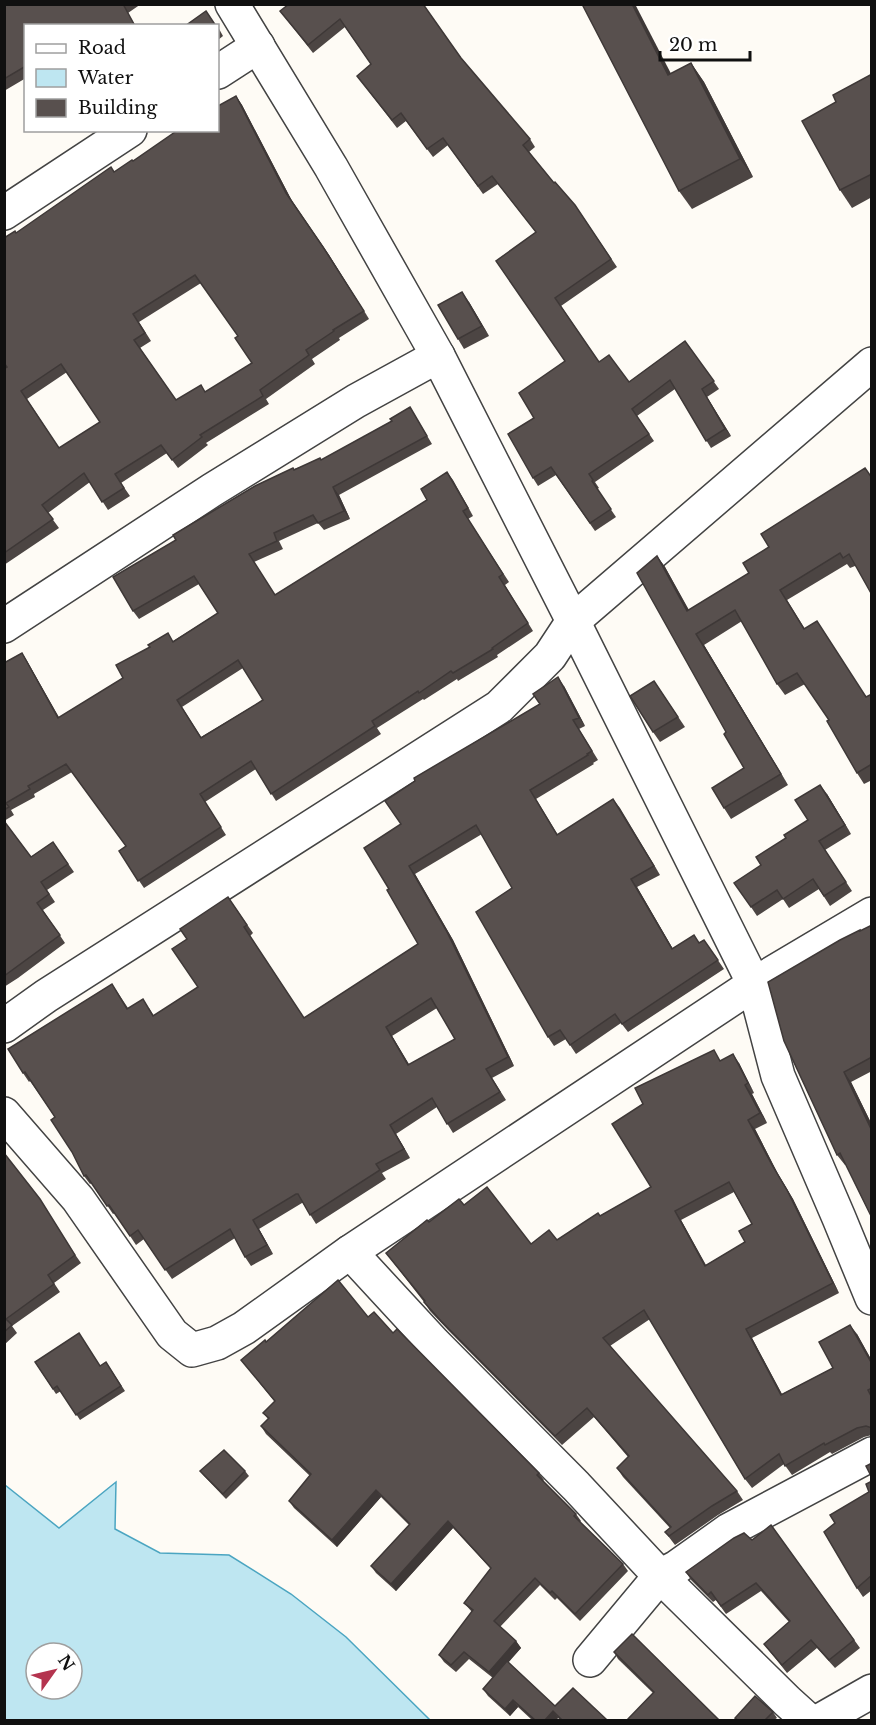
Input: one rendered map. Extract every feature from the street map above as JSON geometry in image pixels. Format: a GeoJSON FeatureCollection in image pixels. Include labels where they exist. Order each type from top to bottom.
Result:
{"type":"FeatureCollection","features":[{"type":"Feature","properties":{"kind":"street"},"geometry":{"type":"LineString","coordinates":[[232,4],[331,167],[438,356],[754,984],[777,1076],[872,1298]]}},
{"type":"Feature","properties":{"kind":"street"},"geometry":{"type":"LineString","coordinates":[[219,71],[258,46]]}},
{"type":"Feature","properties":{"kind":"street"},"geometry":{"type":"LineString","coordinates":[[4,213],[127,132]]}},
{"type":"Feature","properties":{"kind":"street"},"geometry":{"type":"LineString","coordinates":[[4,626],[212,490],[356,401],[438,356]]}},
{"type":"Feature","properties":{"kind":"street"},"geometry":{"type":"LineString","coordinates":[[4,1026],[56,989],[498,707],[550,656],[573,621],[872,364]]}},
{"type":"Feature","properties":{"kind":"street"},"geometry":{"type":"LineString","coordinates":[[4,1114],[78,1199],[172,1334],[192,1350],[217,1343],[244,1328],[350,1252],[754,984],[872,914]]}},
{"type":"Feature","properties":{"kind":"street"},"geometry":{"type":"LineString","coordinates":[[350,1252],[434,1343],[576,1486],[660,1576],[808,1720]]}},
{"type":"Feature","properties":{"kind":"street"},"geometry":{"type":"LineString","coordinates":[[590,1660],[660,1576],[677,1567],[729,1530],[872,1454]]}},
{"type":"Feature","properties":{"kind":"street"},"geometry":{"type":"LineString","coordinates":[[821,1720],[872,1691]]}},
{"type":"Feature","properties":{"kind":"water"},"geometry":{"type":"Polygon","coordinates":[[[116,1482],[115,1529],[160,1553],[229,1555],[291,1594],[346,1637],[430,1720],[5,1720],[5,1485],[59,1528],[116,1482]]]}},
{"type":"Feature","properties":{"kind":"building"},"geometry":{"type":"Polygon","coordinates":[[[4,4],[123,4],[134,24],[24,24],[24,67],[4,79],[4,4]]]}},
{"type":"Feature","properties":{"kind":"building"},"geometry":{"type":"Polygon","coordinates":[[[289,4],[423,4],[461,58],[530,139],[523,145],[575,205],[611,259],[555,298],[599,362],[609,355],[629,382],[685,341],[714,381],[702,389],[725,429],[706,441],[670,380],[632,409],[649,434],[589,474],[611,509],[590,523],[551,467],[533,478],[508,434],[534,418],[519,393],[565,361],[496,261],[536,232],[492,176],[478,186],[443,138],[427,149],[401,113],[392,120],[357,76],[371,64],[340,19],[308,45],[280,11],[289,4]]]}},
{"type":"Feature","properties":{"kind":"building"},"geometry":{"type":"Polygon","coordinates":[[[582,4],[632,4],[668,75],[691,63],[740,159],[679,191],[582,4]]]}},
{"type":"Feature","properties":{"kind":"building"},"geometry":{"type":"Polygon","coordinates":[[[206,11],[215,24],[188,24],[206,11]]]}},
{"type":"Feature","properties":{"kind":"building"},"geometry":{"type":"Polygon","coordinates":[[[872,74],[872,174],[840,190],[802,121],[836,102],[833,95],[872,74]]]}},
{"type":"Feature","properties":{"kind":"building"},"geometry":{"type":"Polygon","coordinates":[[[236,96],[286,193],[364,311],[306,350],[309,355],[260,390],[263,396],[200,435],[202,437],[172,460],[161,445],[115,474],[124,488],[102,502],[84,473],[42,505],[53,519],[4,553],[4,369],[7,367],[4,363],[4,238],[15,231],[16,233],[111,167],[114,172],[175,132],[219,132],[219,105],[236,96]],[[195,275],[133,314],[145,333],[134,340],[176,400],[201,385],[205,392],[252,363],[235,338],[238,336],[195,275]],[[61,364],[21,391],[59,448],[100,422],[61,364]]]}},
{"type":"Feature","properties":{"kind":"building"},"geometry":{"type":"Polygon","coordinates":[[[462,292],[482,326],[458,339],[438,305],[462,292]]]}},
{"type":"Feature","properties":{"kind":"building"},"geometry":{"type":"Polygon","coordinates":[[[410,407],[427,436],[333,487],[344,511],[318,523],[313,515],[274,533],[277,541],[249,554],[275,595],[427,500],[421,489],[447,472],[468,508],[463,511],[503,574],[499,577],[528,623],[493,649],[453,673],[451,671],[372,721],[375,726],[271,794],[251,761],[200,794],[221,827],[138,881],[119,851],[126,846],[66,764],[28,786],[30,789],[6,803],[9,807],[4,810],[4,663],[22,653],[58,718],[123,678],[116,665],[150,647],[148,645],[168,633],[173,642],[218,613],[194,576],[133,611],[113,577],[176,540],[173,535],[255,486],[293,468],[294,470],[320,458],[321,460],[392,421],[390,419],[410,407]],[[238,660],[177,700],[201,738],[263,700],[238,660]]]}},
{"type":"Feature","properties":{"kind":"building"},"geometry":{"type":"Polygon","coordinates":[[[865,468],[872,478],[872,595],[849,554],[843,558],[840,553],[780,590],[804,629],[817,621],[866,697],[872,694],[872,764],[857,773],[827,721],[829,720],[797,673],[777,684],[735,610],[696,634],[781,774],[724,808],[712,788],[744,768],[637,573],[657,556],[687,611],[749,573],[743,563],[769,547],[761,534],[865,468]]]}},
{"type":"Feature","properties":{"kind":"building"},"geometry":{"type":"Polygon","coordinates":[[[558,677],[579,718],[573,720],[592,751],[530,790],[557,835],[613,799],[654,866],[631,879],[672,949],[694,935],[699,943],[704,940],[718,960],[622,1024],[615,1014],[570,1045],[560,1030],[548,1037],[476,912],[512,888],[476,825],[409,866],[447,932],[508,1057],[486,1069],[500,1092],[447,1124],[432,1098],[390,1125],[404,1149],[376,1164],[380,1170],[310,1215],[296,1194],[253,1220],[267,1245],[245,1257],[230,1229],[165,1270],[138,1230],[130,1236],[86,1175],[84,1176],[72,1152],[51,1120],[55,1117],[8,1049],[112,984],[127,1009],[143,999],[153,1016],[198,987],[172,949],[187,939],[180,929],[228,897],[247,925],[244,927],[304,1018],[418,944],[364,848],[401,824],[385,801],[415,781],[414,778],[540,704],[533,694],[558,677]],[[431,998],[386,1027],[408,1065],[455,1039],[431,998]]]}},
{"type":"Feature","properties":{"kind":"building"},"geometry":{"type":"Polygon","coordinates":[[[654,681],[678,717],[653,732],[630,696],[654,681]]]}},
{"type":"Feature","properties":{"kind":"building"},"geometry":{"type":"Polygon","coordinates":[[[820,785],[845,825],[819,841],[846,882],[824,896],[813,879],[783,899],[777,890],[751,907],[734,883],[761,865],[756,857],[786,838],[784,835],[808,820],[795,800],[820,785]]]}},
{"type":"Feature","properties":{"kind":"building"},"geometry":{"type":"Polygon","coordinates":[[[4,821],[31,857],[53,842],[68,864],[41,882],[49,894],[37,903],[60,935],[4,976],[4,821]]]}},
{"type":"Feature","properties":{"kind":"building"},"geometry":{"type":"Polygon","coordinates":[[[872,925],[872,1057],[844,1072],[872,1131],[872,1218],[840,1153],[837,1155],[784,1041],[768,982],[840,940],[872,925]]]}},
{"type":"Feature","properties":{"kind":"building"},"geometry":{"type":"Polygon","coordinates":[[[714,1050],[720,1061],[733,1054],[748,1083],[745,1085],[760,1113],[748,1120],[787,1190],[833,1283],[746,1329],[781,1395],[833,1368],[819,1342],[850,1325],[872,1364],[872,1388],[868,1390],[872,1398],[872,1428],[866,1426],[857,1428],[825,1445],[824,1443],[785,1466],[779,1454],[745,1479],[644,1310],[603,1338],[737,1491],[669,1536],[665,1532],[671,1527],[617,1468],[629,1456],[587,1408],[555,1436],[441,1321],[386,1253],[427,1220],[429,1222],[459,1199],[464,1205],[487,1187],[531,1244],[549,1230],[557,1240],[598,1213],[600,1216],[651,1187],[612,1124],[643,1104],[635,1088],[714,1050]],[[729,1182],[675,1211],[705,1266],[745,1242],[739,1231],[752,1224],[729,1182]]]}},
{"type":"Feature","properties":{"kind":"building"},"geometry":{"type":"Polygon","coordinates":[[[4,1153],[40,1199],[75,1255],[48,1275],[54,1284],[6,1319],[12,1325],[4,1332],[4,1153]]]}},
{"type":"Feature","properties":{"kind":"building"},"geometry":{"type":"Polygon","coordinates":[[[338,1280],[368,1317],[374,1312],[393,1333],[397,1329],[539,1473],[537,1475],[576,1514],[574,1516],[623,1564],[575,1614],[535,1578],[494,1621],[516,1641],[489,1672],[464,1652],[451,1665],[439,1655],[473,1610],[464,1603],[491,1568],[448,1521],[391,1584],[371,1566],[410,1524],[376,1490],[332,1540],[289,1501],[311,1474],[261,1426],[269,1418],[263,1413],[275,1401],[241,1360],[265,1340],[266,1342],[338,1280]]]}},
{"type":"Feature","properties":{"kind":"building"},"geometry":{"type":"Polygon","coordinates":[[[79,1333],[100,1366],[106,1362],[121,1386],[76,1415],[57,1386],[53,1389],[35,1362],[79,1333]]]}},
{"type":"Feature","properties":{"kind":"building"},"geometry":{"type":"Polygon","coordinates":[[[224,1450],[245,1471],[223,1494],[200,1471],[224,1450]]]}},
{"type":"Feature","properties":{"kind":"building"},"geometry":{"type":"Polygon","coordinates":[[[872,1463],[872,1478],[866,1466],[872,1463]]]}},
{"type":"Feature","properties":{"kind":"building"},"geometry":{"type":"Polygon","coordinates":[[[872,1481],[872,1575],[857,1588],[824,1532],[835,1523],[830,1515],[869,1492],[866,1484],[872,1481]]]}},
{"type":"Feature","properties":{"kind":"building"},"geometry":{"type":"Polygon","coordinates":[[[771,1525],[854,1640],[829,1660],[811,1640],[782,1665],[764,1644],[790,1621],[756,1583],[721,1606],[711,1592],[708,1595],[686,1572],[734,1538],[744,1533],[752,1540],[771,1525]]]}},
{"type":"Feature","properties":{"kind":"building"},"geometry":{"type":"Polygon","coordinates":[[[632,1634],[719,1720],[627,1720],[654,1692],[614,1652],[632,1634]]]}},
{"type":"Feature","properties":{"kind":"building"},"geometry":{"type":"Polygon","coordinates":[[[507,1661],[555,1706],[573,1688],[607,1720],[562,1720],[553,1711],[545,1720],[535,1720],[513,1700],[505,1709],[483,1689],[507,1661]]]}},
{"type":"Feature","properties":{"kind":"building"},"geometry":{"type":"Polygon","coordinates":[[[755,1696],[773,1712],[765,1720],[735,1718],[755,1696]]]}}]}
